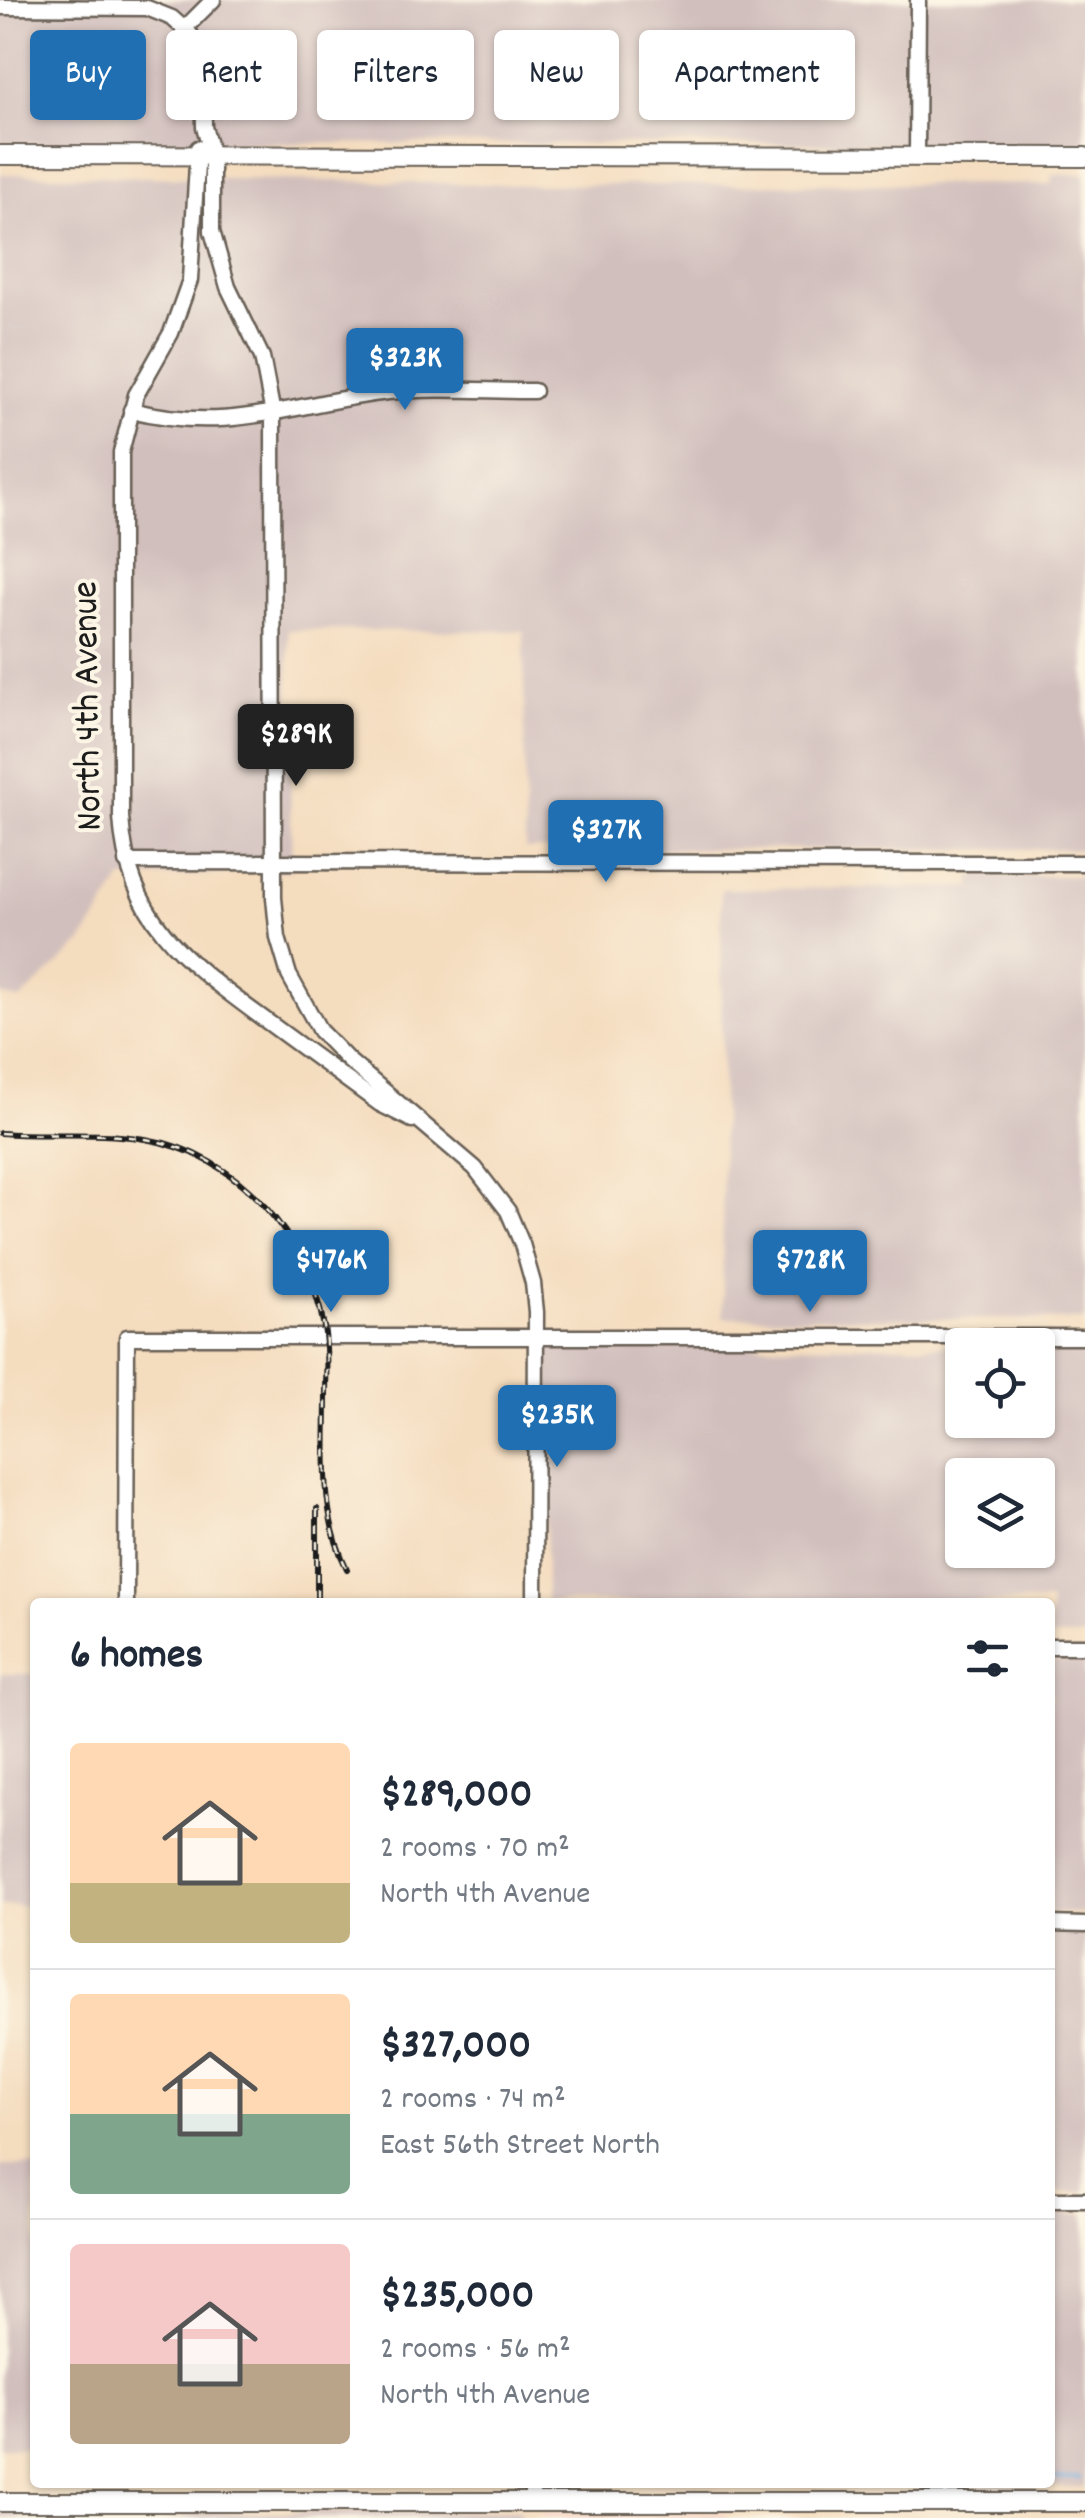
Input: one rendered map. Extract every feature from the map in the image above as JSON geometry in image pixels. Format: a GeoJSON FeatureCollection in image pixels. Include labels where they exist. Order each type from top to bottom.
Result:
{"type":"FeatureCollection","features":[{"type":"Feature","properties":{"kind":"main road"},"geometry":{"type":"LineString","coordinates":[[0,154],[1085,157]]}},
{"type":"Feature","properties":{"kind":"main road"},"geometry":{"type":"LineString","coordinates":[[0,2502],[532,2501],[736,2510],[928,2510],[1085,2502]]}},
{"type":"Feature","properties":{"kind":"street"},"geometry":{"type":"LineString","coordinates":[[185,28],[212,0]]}},
{"type":"Feature","properties":{"kind":"street"},"geometry":{"type":"LineString","coordinates":[[917,156],[918,0]]}},
{"type":"Feature","properties":{"kind":"street"},"geometry":{"type":"LineString","coordinates":[[0,6],[147,8],[172,18],[185,28],[202,56],[204,155]]}},
{"type":"Feature","properties":{"kind":"street","name":"North 4th Avenue"},"geometry":{"type":"LineString","coordinates":[[204,155],[190,280],[171,333],[144,376],[123,440],[120,816],[126,862],[149,914],[184,958],[380,1104],[426,1127]]}},
{"type":"Feature","properties":{"kind":"street","name":"North 4th Avenue"},"geometry":{"type":"LineString","coordinates":[[204,155],[217,251],[228,287],[262,357],[273,414],[274,862],[278,938],[289,975],[305,1008],[335,1048],[475,1168],[508,1211],[522,1244],[533,1283],[536,1336],[535,1598]]}},
{"type":"Feature","properties":{"kind":"street"},"geometry":{"type":"LineString","coordinates":[[131,410],[189,420],[248,418],[394,392],[534,390]]}},
{"type":"Feature","properties":{"kind":"street"},"geometry":{"type":"LineString","coordinates":[[126,862],[1085,864]]}},
{"type":"Feature","properties":{"kind":"street"},"geometry":{"type":"LineString","coordinates":[[126,1598],[126,1336],[1085,1337]]}},
{"type":"Feature","properties":{"kind":"street"},"geometry":{"type":"LineString","coordinates":[[1055,1646],[1085,1646]]}},
{"type":"Feature","properties":{"kind":"street"},"geometry":{"type":"LineString","coordinates":[[1055,1924],[1085,1925]]}},
{"type":"Feature","properties":{"kind":"street"},"geometry":{"type":"LineString","coordinates":[[1055,2200],[1085,2200]]}},
{"type":"Feature","properties":{"kind":"shaded area"},"geometry":{"type":"Polygon","coordinates":[[[0,0],[1085,0],[1085,144],[0,143],[0,0]]]}},
{"type":"Feature","properties":{"kind":"shaded area"},"geometry":{"type":"Polygon","coordinates":[[[0,174],[529,185],[1051,184],[1052,174],[1085,174],[1085,849],[525,849],[524,631],[288,630],[292,870],[122,879],[82,942],[20,1000],[0,995],[0,174]]]}},
{"type":"Feature","properties":{"kind":"shaded area"},"geometry":{"type":"Polygon","coordinates":[[[971,876],[1085,876],[1085,1320],[723,1317],[721,889],[971,887],[971,876]]]}},
{"type":"Feature","properties":{"kind":"shaded area"},"geometry":{"type":"Polygon","coordinates":[[[546,1344],[945,1346],[945,1438],[1055,1438],[1055,1346],[1085,1346],[1085,1637],[1055,1637],[1055,1598],[546,1598],[546,1344]]]}},
{"type":"Feature","properties":{"kind":"shaded area"},"geometry":{"type":"Polygon","coordinates":[[[1055,1661],[1085,1661],[1085,1913],[1055,1913],[1055,1661]]]}},
{"type":"Feature","properties":{"kind":"shaded area"},"geometry":{"type":"Polygon","coordinates":[[[0,1674],[30,1674],[30,1906],[0,1906],[0,1674]]]}},
{"type":"Feature","properties":{"kind":"shaded area"},"geometry":{"type":"Polygon","coordinates":[[[1055,1932],[1085,1932],[1085,2192],[1055,2192],[1055,1932]]]}},
{"type":"Feature","properties":{"kind":"shaded area"},"geometry":{"type":"Polygon","coordinates":[[[0,2166],[30,2166],[30,2447],[0,2447],[0,2166]]]}},
{"type":"Feature","properties":{"kind":"shaded area"},"geometry":{"type":"Polygon","coordinates":[[[1055,2214],[1085,2214],[1085,2487],[1055,2487],[1055,2214]]]}},
{"type":"Feature","properties":{"kind":"shaded area"},"geometry":{"type":"Polygon","coordinates":[[[520,2511],[520,2518],[0,2518],[0,2513],[520,2511]]]}},
{"type":"Feature","properties":{"kind":"shaded area"},"geometry":{"type":"Polygon","coordinates":[[[543,2511],[726,2511],[726,2518],[542,2518],[543,2511]]]}},
{"type":"Feature","properties":{"kind":"waterway"},"geometry":{"type":"LineString","coordinates":[[1055,2478],[1080,2478]]}},
{"type":"Feature","properties":{"kind":"railway"},"geometry":{"type":"LineString","coordinates":[[0,1133],[127,1137],[179,1148],[238,1181],[285,1232],[316,1294],[324,1327],[328,1506],[347,1569]]}},
{"type":"Feature","properties":{"kind":"railway"},"geometry":{"type":"LineString","coordinates":[[317,1509],[317,1598]]}}]}
